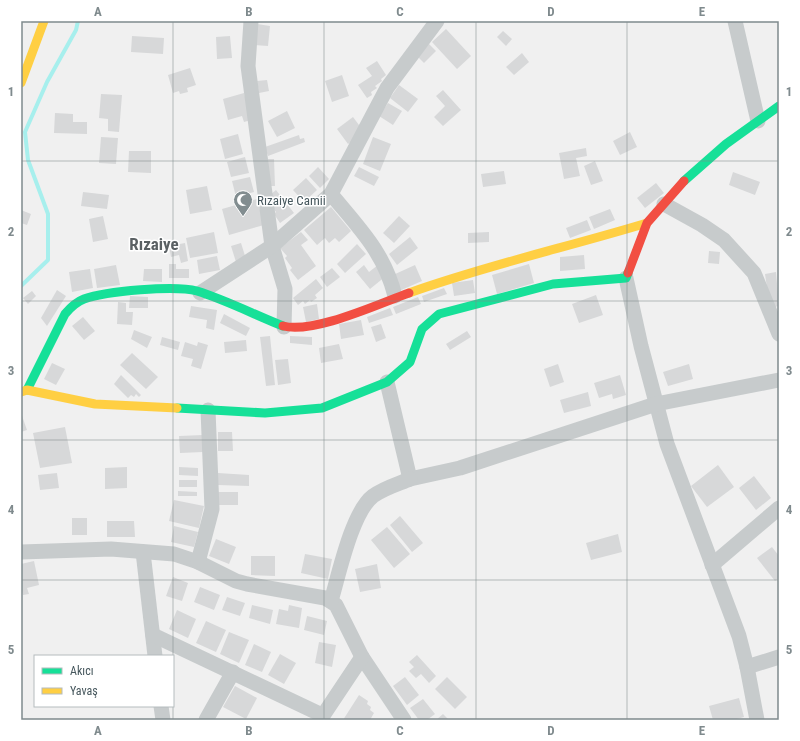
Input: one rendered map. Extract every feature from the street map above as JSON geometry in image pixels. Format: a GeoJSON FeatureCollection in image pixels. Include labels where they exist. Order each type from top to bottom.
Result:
{"type":"FeatureCollection","features":[{"type":"Feature","properties":{"kind":"street"},"geometry":{"type":"LineString","coordinates":[[21,83],[44,21]]}},
{"type":"Feature","properties":{"kind":"street"},"geometry":{"type":"LineString","coordinates":[[200,294],[272,246],[330,194],[385,92],[437,21]]}},
{"type":"Feature","properties":{"kind":"street"},"geometry":{"type":"LineString","coordinates":[[735,21],[758,120]]}},
{"type":"Feature","properties":{"kind":"street"},"geometry":{"type":"LineString","coordinates":[[248,22],[248,66],[272,246],[285,289],[284,327]]}},
{"type":"Feature","properties":{"kind":"street"},"geometry":{"type":"LineString","coordinates":[[757,720],[747,667],[739,636],[667,444],[626,278],[648,224],[685,180],[726,144],[779,106]]}},
{"type":"Feature","properties":{"kind":"street"},"geometry":{"type":"LineString","coordinates":[[330,194],[376,248],[386,268],[396,296]]}},
{"type":"Feature","properties":{"kind":"street"},"geometry":{"type":"LineString","coordinates":[[664,204],[702,225],[724,240],[754,273],[779,334]]}},
{"type":"Feature","properties":{"kind":"street"},"geometry":{"type":"LineString","coordinates":[[626,278],[553,284],[528,292],[439,314],[422,329],[410,362],[387,382],[322,408],[265,413],[95,404],[24,391],[65,314],[78,302],[93,297],[126,291],[158,289],[196,291],[200,294],[284,327],[293,328],[322,324],[396,296],[443,281],[648,224]]}},
{"type":"Feature","properties":{"kind":"street"},"geometry":{"type":"LineString","coordinates":[[331,601],[355,523],[361,509],[373,496],[381,491],[410,479],[460,468],[656,404],[779,380]]}},
{"type":"Feature","properties":{"kind":"street"},"geometry":{"type":"LineString","coordinates":[[387,382],[410,479]]}},
{"type":"Feature","properties":{"kind":"street"},"geometry":{"type":"LineString","coordinates":[[198,562],[212,509],[208,410]]}},
{"type":"Feature","properties":{"kind":"street"},"geometry":{"type":"LineString","coordinates":[[712,565],[779,508]]}},
{"type":"Feature","properties":{"kind":"street"},"geometry":{"type":"LineString","coordinates":[[21,552],[111,549],[174,554],[198,562],[236,581],[318,596],[331,601],[340,612],[362,656],[404,720]]}},
{"type":"Feature","properties":{"kind":"street"},"geometry":{"type":"LineString","coordinates":[[143,552],[155,655]]}},
{"type":"Feature","properties":{"kind":"street"},"geometry":{"type":"LineString","coordinates":[[153,636],[233,672],[321,717],[362,656]]}},
{"type":"Feature","properties":{"kind":"street"},"geometry":{"type":"LineString","coordinates":[[747,667],[779,658]]}},
{"type":"Feature","properties":{"kind":"street"},"geometry":{"type":"LineString","coordinates":[[206,720],[233,672]]}},
{"type":"Feature","properties":{"kind":"street"},"geometry":{"type":"LineString","coordinates":[[161,707],[163,720]]}},
{"type":"Feature","properties":{"kind":"building"},"geometry":{"type":"Polygon","coordinates":[[[257,24],[270,26],[268,46],[254,45],[257,24]]]}},
{"type":"Feature","properties":{"kind":"building"},"geometry":{"type":"Polygon","coordinates":[[[446,29],[471,56],[457,69],[432,42],[446,29]]]}},
{"type":"Feature","properties":{"kind":"building"},"geometry":{"type":"Polygon","coordinates":[[[503,31],[512,39],[506,46],[497,37],[503,31]]]}},
{"type":"Feature","properties":{"kind":"building"},"geometry":{"type":"Polygon","coordinates":[[[132,36],[164,38],[163,54],[131,52],[132,36]]]}},
{"type":"Feature","properties":{"kind":"building"},"geometry":{"type":"Polygon","coordinates":[[[230,36],[232,58],[217,59],[216,37],[230,36]]]}},
{"type":"Feature","properties":{"kind":"building"},"geometry":{"type":"Polygon","coordinates":[[[429,44],[436,51],[424,63],[417,56],[429,44]]]}},
{"type":"Feature","properties":{"kind":"building"},"geometry":{"type":"Polygon","coordinates":[[[522,53],[529,62],[514,75],[506,67],[522,53]]]}},
{"type":"Feature","properties":{"kind":"building"},"geometry":{"type":"Polygon","coordinates":[[[377,61],[386,75],[381,79],[382,81],[375,86],[377,88],[371,92],[372,95],[367,98],[358,85],[372,76],[366,68],[377,61]]]}},
{"type":"Feature","properties":{"kind":"building"},"geometry":{"type":"Polygon","coordinates":[[[190,68],[196,85],[187,88],[188,92],[180,94],[179,91],[173,93],[168,75],[190,68]]]}},
{"type":"Feature","properties":{"kind":"building"},"geometry":{"type":"Polygon","coordinates":[[[342,75],[349,96],[332,102],[325,81],[342,75]]]}},
{"type":"Feature","properties":{"kind":"building"},"geometry":{"type":"Polygon","coordinates":[[[267,80],[269,91],[259,93],[257,81],[267,80]]]}},
{"type":"Feature","properties":{"kind":"building"},"geometry":{"type":"Polygon","coordinates":[[[399,85],[418,99],[408,112],[390,98],[399,85]]]}},
{"type":"Feature","properties":{"kind":"building"},"geometry":{"type":"Polygon","coordinates":[[[443,90],[461,110],[443,126],[434,117],[445,106],[436,96],[443,90]]]}},
{"type":"Feature","properties":{"kind":"building"},"geometry":{"type":"Polygon","coordinates":[[[244,93],[251,120],[244,122],[242,116],[228,120],[223,99],[244,93]]]}},
{"type":"Feature","properties":{"kind":"building"},"geometry":{"type":"Polygon","coordinates":[[[101,94],[122,95],[119,132],[108,131],[108,119],[99,118],[101,94]]]}},
{"type":"Feature","properties":{"kind":"building"},"geometry":{"type":"Polygon","coordinates":[[[388,103],[402,111],[393,125],[379,116],[388,103]]]}},
{"type":"Feature","properties":{"kind":"building"},"geometry":{"type":"Polygon","coordinates":[[[287,111],[295,128],[277,137],[268,121],[287,111]]]}},
{"type":"Feature","properties":{"kind":"building"},"geometry":{"type":"Polygon","coordinates":[[[55,113],[73,114],[73,122],[87,122],[87,134],[54,133],[55,113]]]}},
{"type":"Feature","properties":{"kind":"building"},"geometry":{"type":"Polygon","coordinates":[[[353,117],[362,129],[359,136],[348,144],[337,129],[353,117]]]}},
{"type":"Feature","properties":{"kind":"building"},"geometry":{"type":"Polygon","coordinates":[[[630,132],[637,147],[620,155],[613,141],[630,132]]]}},
{"type":"Feature","properties":{"kind":"building"},"geometry":{"type":"Polygon","coordinates":[[[238,134],[243,154],[225,159],[220,139],[238,134]]]}},
{"type":"Feature","properties":{"kind":"building"},"geometry":{"type":"Polygon","coordinates":[[[299,135],[300,139],[304,138],[305,142],[268,156],[265,147],[299,135]]]}},
{"type":"Feature","properties":{"kind":"building"},"geometry":{"type":"Polygon","coordinates":[[[101,137],[118,138],[116,164],[99,163],[101,137]]]}},
{"type":"Feature","properties":{"kind":"building"},"geometry":{"type":"Polygon","coordinates":[[[373,137],[391,144],[380,171],[363,164],[373,137]]]}},
{"type":"Feature","properties":{"kind":"building"},"geometry":{"type":"Polygon","coordinates":[[[586,148],[587,156],[576,158],[580,176],[564,179],[559,153],[586,148]]]}},
{"type":"Feature","properties":{"kind":"building"},"geometry":{"type":"Polygon","coordinates":[[[129,151],[151,151],[151,173],[128,172],[129,151]]]}},
{"type":"Feature","properties":{"kind":"building"},"geometry":{"type":"Polygon","coordinates":[[[245,157],[249,173],[231,177],[227,162],[245,157]]]}},
{"type":"Feature","properties":{"kind":"building"},"geometry":{"type":"Polygon","coordinates":[[[267,159],[274,159],[275,186],[271,186],[267,159]]]}},
{"type":"Feature","properties":{"kind":"building"},"geometry":{"type":"Polygon","coordinates":[[[595,161],[603,181],[591,185],[584,166],[595,161]]]}},
{"type":"Feature","properties":{"kind":"building"},"geometry":{"type":"Polygon","coordinates":[[[318,167],[329,179],[320,188],[309,176],[318,167]]]}},
{"type":"Feature","properties":{"kind":"building"},"geometry":{"type":"Polygon","coordinates":[[[359,167],[379,177],[374,186],[354,176],[359,167]]]}},
{"type":"Feature","properties":{"kind":"building"},"geometry":{"type":"Polygon","coordinates":[[[504,171],[506,184],[483,187],[481,174],[504,171]]]}},
{"type":"Feature","properties":{"kind":"building"},"geometry":{"type":"Polygon","coordinates":[[[733,172],[760,182],[755,195],[729,185],[733,172]]]}},
{"type":"Feature","properties":{"kind":"building"},"geometry":{"type":"Polygon","coordinates":[[[250,177],[254,192],[236,197],[232,181],[250,177]]]}},
{"type":"Feature","properties":{"kind":"building"},"geometry":{"type":"Polygon","coordinates":[[[306,178],[317,190],[304,202],[293,190],[306,178]]]}},
{"type":"Feature","properties":{"kind":"building"},"geometry":{"type":"Polygon","coordinates":[[[656,183],[664,193],[645,208],[637,198],[656,183]]]}},
{"type":"Feature","properties":{"kind":"building"},"geometry":{"type":"Polygon","coordinates":[[[207,186],[212,210],[190,214],[186,190],[207,186]]]}},
{"type":"Feature","properties":{"kind":"building"},"geometry":{"type":"Polygon","coordinates":[[[276,190],[294,213],[280,223],[274,214],[276,212],[272,207],[274,206],[270,195],[276,190]]]}},
{"type":"Feature","properties":{"kind":"building"},"geometry":{"type":"Polygon","coordinates":[[[83,192],[109,195],[107,209],[81,206],[83,192]]]}},
{"type":"Feature","properties":{"kind":"building","name":"Rızaiye Camii"},"geometry":{"type":"Polygon","coordinates":[[[257,199],[264,225],[229,235],[222,209],[257,199]]]}},
{"type":"Feature","properties":{"kind":"building"},"geometry":{"type":"Polygon","coordinates":[[[331,207],[351,231],[339,242],[335,238],[329,243],[325,238],[317,245],[304,230],[331,207]]]}},
{"type":"Feature","properties":{"kind":"building"},"geometry":{"type":"Polygon","coordinates":[[[610,209],[615,220],[594,229],[589,217],[610,209]]]}},
{"type":"Feature","properties":{"kind":"building"},"geometry":{"type":"Polygon","coordinates":[[[21,210],[31,214],[27,225],[21,223],[21,210]]]}},
{"type":"Feature","properties":{"kind":"building"},"geometry":{"type":"Polygon","coordinates":[[[103,216],[108,239],[93,242],[89,219],[103,216]]]}},
{"type":"Feature","properties":{"kind":"building"},"geometry":{"type":"Polygon","coordinates":[[[399,216],[410,226],[394,243],[383,233],[399,216]]]}},
{"type":"Feature","properties":{"kind":"building"},"geometry":{"type":"Polygon","coordinates":[[[587,220],[591,230],[570,238],[566,228],[587,220]]]}},
{"type":"Feature","properties":{"kind":"building"},"geometry":{"type":"Polygon","coordinates":[[[214,232],[218,253],[190,258],[186,238],[214,232]]]}},
{"type":"Feature","properties":{"kind":"building"},"geometry":{"type":"Polygon","coordinates":[[[301,232],[308,240],[301,245],[316,266],[298,280],[290,270],[292,268],[285,258],[287,256],[280,248],[301,232]]]}},
{"type":"Feature","properties":{"kind":"building"},"geometry":{"type":"Polygon","coordinates":[[[489,232],[489,242],[468,243],[468,233],[489,232]]]}},
{"type":"Feature","properties":{"kind":"building"},"geometry":{"type":"Polygon","coordinates":[[[410,237],[418,248],[397,265],[389,254],[410,237]]]}},
{"type":"Feature","properties":{"kind":"building"},"geometry":{"type":"Polygon","coordinates":[[[185,243],[188,261],[181,263],[179,255],[171,257],[169,246],[185,243]]]}},
{"type":"Feature","properties":{"kind":"building"},"geometry":{"type":"Polygon","coordinates":[[[241,243],[246,259],[236,262],[231,246],[241,243]]]}},
{"type":"Feature","properties":{"kind":"building"},"geometry":{"type":"Polygon","coordinates":[[[357,244],[366,254],[345,273],[337,264],[357,244]]]}},
{"type":"Feature","properties":{"kind":"building"},"geometry":{"type":"Polygon","coordinates":[[[709,251],[720,252],[719,264],[708,263],[709,251]]]}},
{"type":"Feature","properties":{"kind":"building"},"geometry":{"type":"Polygon","coordinates":[[[584,255],[585,269],[560,271],[560,257],[584,255]]]}},
{"type":"Feature","properties":{"kind":"building"},"geometry":{"type":"Polygon","coordinates":[[[217,256],[220,270],[199,274],[197,260],[217,256]]]}},
{"type":"Feature","properties":{"kind":"building"},"geometry":{"type":"Polygon","coordinates":[[[169,264],[176,264],[176,269],[189,269],[189,278],[169,278],[169,264]]]}},
{"type":"Feature","properties":{"kind":"building"},"geometry":{"type":"Polygon","coordinates":[[[529,264],[534,283],[497,294],[492,275],[529,264]]]}},
{"type":"Feature","properties":{"kind":"building"},"geometry":{"type":"Polygon","coordinates":[[[116,265],[120,285],[97,288],[94,269],[116,265]]]}},
{"type":"Feature","properties":{"kind":"building"},"geometry":{"type":"Polygon","coordinates":[[[364,265],[369,272],[378,265],[386,276],[370,289],[356,272],[364,265]]]}},
{"type":"Feature","properties":{"kind":"building"},"geometry":{"type":"Polygon","coordinates":[[[415,265],[422,281],[399,291],[393,275],[415,265]]]}},
{"type":"Feature","properties":{"kind":"building"},"geometry":{"type":"Polygon","coordinates":[[[332,268],[340,277],[327,287],[320,277],[332,268]]]}},
{"type":"Feature","properties":{"kind":"building"},"geometry":{"type":"Polygon","coordinates":[[[90,269],[93,288],[72,292],[69,272],[90,269]]]}},
{"type":"Feature","properties":{"kind":"building"},"geometry":{"type":"Polygon","coordinates":[[[144,269],[162,269],[162,282],[143,281],[144,269]]]}},
{"type":"Feature","properties":{"kind":"building"},"geometry":{"type":"Polygon","coordinates":[[[776,272],[779,306],[770,308],[765,274],[776,272]]]}},
{"type":"Feature","properties":{"kind":"building"},"geometry":{"type":"Polygon","coordinates":[[[316,279],[323,288],[315,295],[317,298],[311,302],[310,300],[305,304],[303,301],[298,305],[293,298],[316,279]]]}},
{"type":"Feature","properties":{"kind":"building"},"geometry":{"type":"Polygon","coordinates":[[[473,280],[475,293],[454,296],[452,283],[473,280]]]}},
{"type":"Feature","properties":{"kind":"building"},"geometry":{"type":"Polygon","coordinates":[[[444,288],[447,294],[424,302],[422,296],[444,288]]]}},
{"type":"Feature","properties":{"kind":"building"},"geometry":{"type":"Polygon","coordinates":[[[57,290],[66,296],[47,326],[41,318],[57,290]]]}},
{"type":"Feature","properties":{"kind":"building"},"geometry":{"type":"Polygon","coordinates":[[[32,291],[36,296],[28,304],[23,298],[32,291]]]}},
{"type":"Feature","properties":{"kind":"building"},"geometry":{"type":"Polygon","coordinates":[[[596,295],[603,315],[579,323],[572,304],[596,295]]]}},
{"type":"Feature","properties":{"kind":"building"},"geometry":{"type":"Polygon","coordinates":[[[130,296],[148,297],[148,308],[129,308],[130,296]]]}},
{"type":"Feature","properties":{"kind":"building"},"geometry":{"type":"Polygon","coordinates":[[[418,297],[421,304],[396,314],[393,307],[418,297]]]}},
{"type":"Feature","properties":{"kind":"building"},"geometry":{"type":"Polygon","coordinates":[[[118,302],[126,303],[126,312],[133,312],[132,325],[117,324],[118,302]]]}},
{"type":"Feature","properties":{"kind":"building"},"geometry":{"type":"Polygon","coordinates":[[[317,304],[319,319],[306,322],[303,307],[317,304]]]}},
{"type":"Feature","properties":{"kind":"building"},"geometry":{"type":"Polygon","coordinates":[[[191,306],[217,310],[214,330],[206,328],[207,320],[189,317],[191,306]]]}},
{"type":"Feature","properties":{"kind":"building"},"geometry":{"type":"Polygon","coordinates":[[[390,308],[393,315],[369,323],[367,317],[390,308]]]}},
{"type":"Feature","properties":{"kind":"building"},"geometry":{"type":"Polygon","coordinates":[[[224,314],[250,328],[246,336],[220,323],[224,314]]]}},
{"type":"Feature","properties":{"kind":"building"},"geometry":{"type":"Polygon","coordinates":[[[83,317],[95,331],[84,340],[72,326],[83,317]]]}},
{"type":"Feature","properties":{"kind":"building"},"geometry":{"type":"Polygon","coordinates":[[[361,320],[364,335],[341,339],[339,324],[361,320]]]}},
{"type":"Feature","properties":{"kind":"building"},"geometry":{"type":"Polygon","coordinates":[[[381,324],[386,338],[376,342],[371,327],[381,324]]]}},
{"type":"Feature","properties":{"kind":"building"},"geometry":{"type":"Polygon","coordinates":[[[134,330],[152,337],[147,348],[131,339],[134,330]]]}},
{"type":"Feature","properties":{"kind":"building"},"geometry":{"type":"Polygon","coordinates":[[[467,331],[471,337],[450,350],[446,344],[467,331]]]}},
{"type":"Feature","properties":{"kind":"building"},"geometry":{"type":"Polygon","coordinates":[[[270,336],[275,385],[266,386],[260,337],[270,336]]]}},
{"type":"Feature","properties":{"kind":"building"},"geometry":{"type":"Polygon","coordinates":[[[290,336],[312,337],[312,345],[290,343],[290,336]]]}},
{"type":"Feature","properties":{"kind":"building"},"geometry":{"type":"Polygon","coordinates":[[[162,337],[180,342],[178,350],[160,345],[162,337]]]}},
{"type":"Feature","properties":{"kind":"building"},"geometry":{"type":"Polygon","coordinates":[[[246,340],[247,351],[225,353],[224,342],[246,340]]]}},
{"type":"Feature","properties":{"kind":"building"},"geometry":{"type":"Polygon","coordinates":[[[185,342],[197,346],[198,342],[208,345],[201,369],[191,366],[193,359],[181,356],[185,342]]]}},
{"type":"Feature","properties":{"kind":"building"},"geometry":{"type":"Polygon","coordinates":[[[339,344],[343,359],[321,363],[319,348],[339,344]]]}},
{"type":"Feature","properties":{"kind":"building"},"geometry":{"type":"Polygon","coordinates":[[[132,353],[158,377],[146,389],[120,365],[132,353]]]}},
{"type":"Feature","properties":{"kind":"building"},"geometry":{"type":"Polygon","coordinates":[[[288,359],[291,383],[278,385],[275,360],[288,359]]]}},
{"type":"Feature","properties":{"kind":"building"},"geometry":{"type":"Polygon","coordinates":[[[52,363],[65,369],[56,385],[44,379],[52,363]]]}},
{"type":"Feature","properties":{"kind":"building"},"geometry":{"type":"Polygon","coordinates":[[[558,364],[564,382],[550,387],[544,369],[558,364]]]}},
{"type":"Feature","properties":{"kind":"building"},"geometry":{"type":"Polygon","coordinates":[[[689,364],[693,379],[668,386],[663,372],[689,364]]]}},
{"type":"Feature","properties":{"kind":"building"},"geometry":{"type":"Polygon","coordinates":[[[121,375],[141,395],[139,397],[136,394],[134,397],[131,395],[128,398],[114,384],[121,375]]]}},
{"type":"Feature","properties":{"kind":"building"},"geometry":{"type":"Polygon","coordinates":[[[620,375],[626,395],[613,399],[612,394],[599,398],[594,383],[620,375]]]}},
{"type":"Feature","properties":{"kind":"building"},"geometry":{"type":"Polygon","coordinates":[[[588,392],[591,406],[564,413],[560,400],[588,392]]]}},
{"type":"Feature","properties":{"kind":"building"},"geometry":{"type":"Polygon","coordinates":[[[21,413],[27,430],[21,432],[21,413]]]}},
{"type":"Feature","properties":{"kind":"building"},"geometry":{"type":"Polygon","coordinates":[[[65,427],[72,463],[40,468],[33,433],[65,427]]]}},
{"type":"Feature","properties":{"kind":"building"},"geometry":{"type":"Polygon","coordinates":[[[218,432],[232,432],[233,451],[218,451],[218,432]]]}},
{"type":"Feature","properties":{"kind":"building"},"geometry":{"type":"Polygon","coordinates":[[[203,435],[203,452],[180,453],[179,436],[203,435]]]}},
{"type":"Feature","properties":{"kind":"building"},"geometry":{"type":"Polygon","coordinates":[[[718,465],[734,487],[707,507],[691,486],[718,465]]]}},
{"type":"Feature","properties":{"kind":"building"},"geometry":{"type":"Polygon","coordinates":[[[127,467],[127,488],[105,489],[105,468],[127,467]]]}},
{"type":"Feature","properties":{"kind":"building"},"geometry":{"type":"Polygon","coordinates":[[[179,467],[198,468],[198,476],[179,475],[179,467]]]}},
{"type":"Feature","properties":{"kind":"building"},"geometry":{"type":"Polygon","coordinates":[[[57,473],[59,488],[40,490],[38,475],[57,473]]]}},
{"type":"Feature","properties":{"kind":"building"},"geometry":{"type":"Polygon","coordinates":[[[218,473],[249,475],[249,486],[218,485],[218,473]]]}},
{"type":"Feature","properties":{"kind":"building"},"geometry":{"type":"Polygon","coordinates":[[[754,476],[771,498],[756,510],[739,488],[754,476]]]}},
{"type":"Feature","properties":{"kind":"building"},"geometry":{"type":"Polygon","coordinates":[[[179,480],[197,480],[197,487],[179,487],[179,480]]]}},
{"type":"Feature","properties":{"kind":"building"},"geometry":{"type":"Polygon","coordinates":[[[178,491],[197,492],[197,496],[178,496],[178,491]]]}},
{"type":"Feature","properties":{"kind":"building"},"geometry":{"type":"Polygon","coordinates":[[[217,492],[238,492],[238,505],[217,505],[217,492]]]}},
{"type":"Feature","properties":{"kind":"building"},"geometry":{"type":"Polygon","coordinates":[[[174,500],[204,506],[199,528],[169,521],[174,500]]]}},
{"type":"Feature","properties":{"kind":"building"},"geometry":{"type":"Polygon","coordinates":[[[400,516],[423,543],[412,552],[390,525],[400,516]]]}},
{"type":"Feature","properties":{"kind":"building"},"geometry":{"type":"Polygon","coordinates":[[[72,518],[87,518],[87,535],[72,535],[72,518]]]}},
{"type":"Feature","properties":{"kind":"building"},"geometry":{"type":"Polygon","coordinates":[[[107,521],[134,521],[135,537],[107,537],[107,521]]]}},
{"type":"Feature","properties":{"kind":"building"},"geometry":{"type":"Polygon","coordinates":[[[174,526],[198,532],[194,547],[171,542],[174,526]]]}},
{"type":"Feature","properties":{"kind":"building"},"geometry":{"type":"Polygon","coordinates":[[[387,527],[410,554],[394,568],[371,540],[387,527]]]}},
{"type":"Feature","properties":{"kind":"building"},"geometry":{"type":"Polygon","coordinates":[[[618,534],[622,552],[591,560],[586,543],[618,534]]]}},
{"type":"Feature","properties":{"kind":"building"},"geometry":{"type":"Polygon","coordinates":[[[216,539],[236,547],[229,564],[209,556],[216,539]]]}},
{"type":"Feature","properties":{"kind":"building"},"geometry":{"type":"Polygon","coordinates":[[[772,547],[779,556],[779,578],[775,581],[757,558],[772,547]]]}},
{"type":"Feature","properties":{"kind":"building"},"geometry":{"type":"Polygon","coordinates":[[[305,554],[332,559],[328,579],[301,573],[305,554]]]}},
{"type":"Feature","properties":{"kind":"building"},"geometry":{"type":"Polygon","coordinates":[[[251,556],[275,556],[275,576],[251,575],[251,556]]]}},
{"type":"Feature","properties":{"kind":"building"},"geometry":{"type":"Polygon","coordinates":[[[34,561],[39,585],[27,588],[29,594],[23,595],[21,586],[21,564],[34,561]]]}},
{"type":"Feature","properties":{"kind":"building"},"geometry":{"type":"Polygon","coordinates":[[[377,564],[381,588],[360,592],[355,569],[377,564]]]}},
{"type":"Feature","properties":{"kind":"building"},"geometry":{"type":"Polygon","coordinates":[[[173,577],[188,583],[182,601],[166,596],[173,577]]]}},
{"type":"Feature","properties":{"kind":"building"},"geometry":{"type":"Polygon","coordinates":[[[200,587],[220,595],[214,610],[194,602],[200,587]]]}},
{"type":"Feature","properties":{"kind":"building"},"geometry":{"type":"Polygon","coordinates":[[[227,597],[245,603],[240,616],[222,610],[227,597]]]}},
{"type":"Feature","properties":{"kind":"building"},"geometry":{"type":"Polygon","coordinates":[[[252,605],[273,610],[270,624],[249,618],[252,605]]]}},
{"type":"Feature","properties":{"kind":"building"},"geometry":{"type":"Polygon","coordinates":[[[289,605],[302,608],[299,628],[276,624],[279,609],[288,611],[289,605]]]}},
{"type":"Feature","properties":{"kind":"building"},"geometry":{"type":"Polygon","coordinates":[[[177,610],[196,619],[188,638],[169,629],[177,610]]]}},
{"type":"Feature","properties":{"kind":"building"},"geometry":{"type":"Polygon","coordinates":[[[307,616],[327,621],[324,635],[304,630],[307,616]]]}},
{"type":"Feature","properties":{"kind":"building"},"geometry":{"type":"Polygon","coordinates":[[[206,621],[226,630],[216,652],[196,643],[206,621]]]}},
{"type":"Feature","properties":{"kind":"building"},"geometry":{"type":"Polygon","coordinates":[[[229,632],[249,640],[239,663],[220,654],[229,632]]]}},
{"type":"Feature","properties":{"kind":"building"},"geometry":{"type":"Polygon","coordinates":[[[319,642],[336,645],[332,667],[315,663],[319,642]]]}},
{"type":"Feature","properties":{"kind":"building"},"geometry":{"type":"Polygon","coordinates":[[[254,644],[271,652],[262,672],[245,665],[254,644]]]}},
{"type":"Feature","properties":{"kind":"building"},"geometry":{"type":"Polygon","coordinates":[[[280,654],[296,663],[284,684],[268,675],[280,654]]]}},
{"type":"Feature","properties":{"kind":"building"},"geometry":{"type":"Polygon","coordinates":[[[417,655],[436,676],[429,683],[421,674],[416,678],[409,671],[414,667],[409,662],[417,655]]]}},
{"type":"Feature","properties":{"kind":"building"},"geometry":{"type":"Polygon","coordinates":[[[405,677],[419,695],[407,705],[393,686],[405,677]]]}},
{"type":"Feature","properties":{"kind":"building"},"geometry":{"type":"Polygon","coordinates":[[[447,677],[467,697],[455,709],[435,689],[447,677]]]}},
{"type":"Feature","properties":{"kind":"building"},"geometry":{"type":"Polygon","coordinates":[[[235,686],[257,698],[246,719],[223,707],[235,686]]]}},
{"type":"Feature","properties":{"kind":"building"},"geometry":{"type":"Polygon","coordinates":[[[359,695],[368,701],[367,704],[371,707],[370,710],[374,713],[370,720],[343,720],[359,695]]]}},
{"type":"Feature","properties":{"kind":"building"},"geometry":{"type":"Polygon","coordinates":[[[739,698],[744,717],[733,720],[713,720],[709,706],[739,698]]]}},
{"type":"Feature","properties":{"kind":"building"},"geometry":{"type":"Polygon","coordinates":[[[423,699],[435,714],[427,720],[419,720],[410,708],[423,699]]]}},
{"type":"Feature","properties":{"kind":"building"},"geometry":{"type":"Polygon","coordinates":[[[443,714],[449,720],[436,720],[443,714]]]}},
{"type":"Feature","properties":{"kind":"waterway"},"geometry":{"type":"LineString","coordinates":[[21,286],[48,260],[48,214],[28,160],[25,132],[47,82],[76,30],[78,21]]}},
{"type":"Feature","properties":{"kind":"traffic: fast"},"geometry":{"type":"LineString","coordinates":[[684,181],[726,144],[779,106]]}},
{"type":"Feature","properties":{"kind":"traffic: fast"},"geometry":{"type":"LineString","coordinates":[[177,408],[265,413],[322,408],[387,382],[410,362],[422,329],[439,314],[553,284],[626,278],[628,273]]}},
{"type":"Feature","properties":{"kind":"traffic: fast"},"geometry":{"type":"LineString","coordinates":[[27,390],[65,314],[78,302],[94,296],[124,291],[187,289],[219,299],[283,326]]}},
{"type":"Feature","properties":{"kind":"traffic: slow"},"geometry":{"type":"LineString","coordinates":[[21,83],[44,21]]}},
{"type":"Feature","properties":{"kind":"traffic: slow"},"geometry":{"type":"LineString","coordinates":[[409,293],[498,265],[647,223]]}},
{"type":"Feature","properties":{"kind":"traffic: slow"},"geometry":{"type":"LineString","coordinates":[[21,392],[27,390],[95,404],[177,408]]}},
{"type":"Feature","properties":{"kind":"traffic: jam"},"geometry":{"type":"LineString","coordinates":[[628,273],[647,223],[684,181]]}},
{"type":"Feature","properties":{"kind":"traffic: jam"},"geometry":{"type":"LineString","coordinates":[[283,326],[311,326],[328,322],[346,317],[409,293]]}},
{"type":"Feature","properties":{"kind":"place","name":"Rızaiye Camii"},"geometry":{"type":"Point","coordinates":[243,217]}},
{"type":"Feature","properties":{"kind":"district","name":"Rızaiye"},"geometry":{"type":"Point","coordinates":[154,244]}}]}
